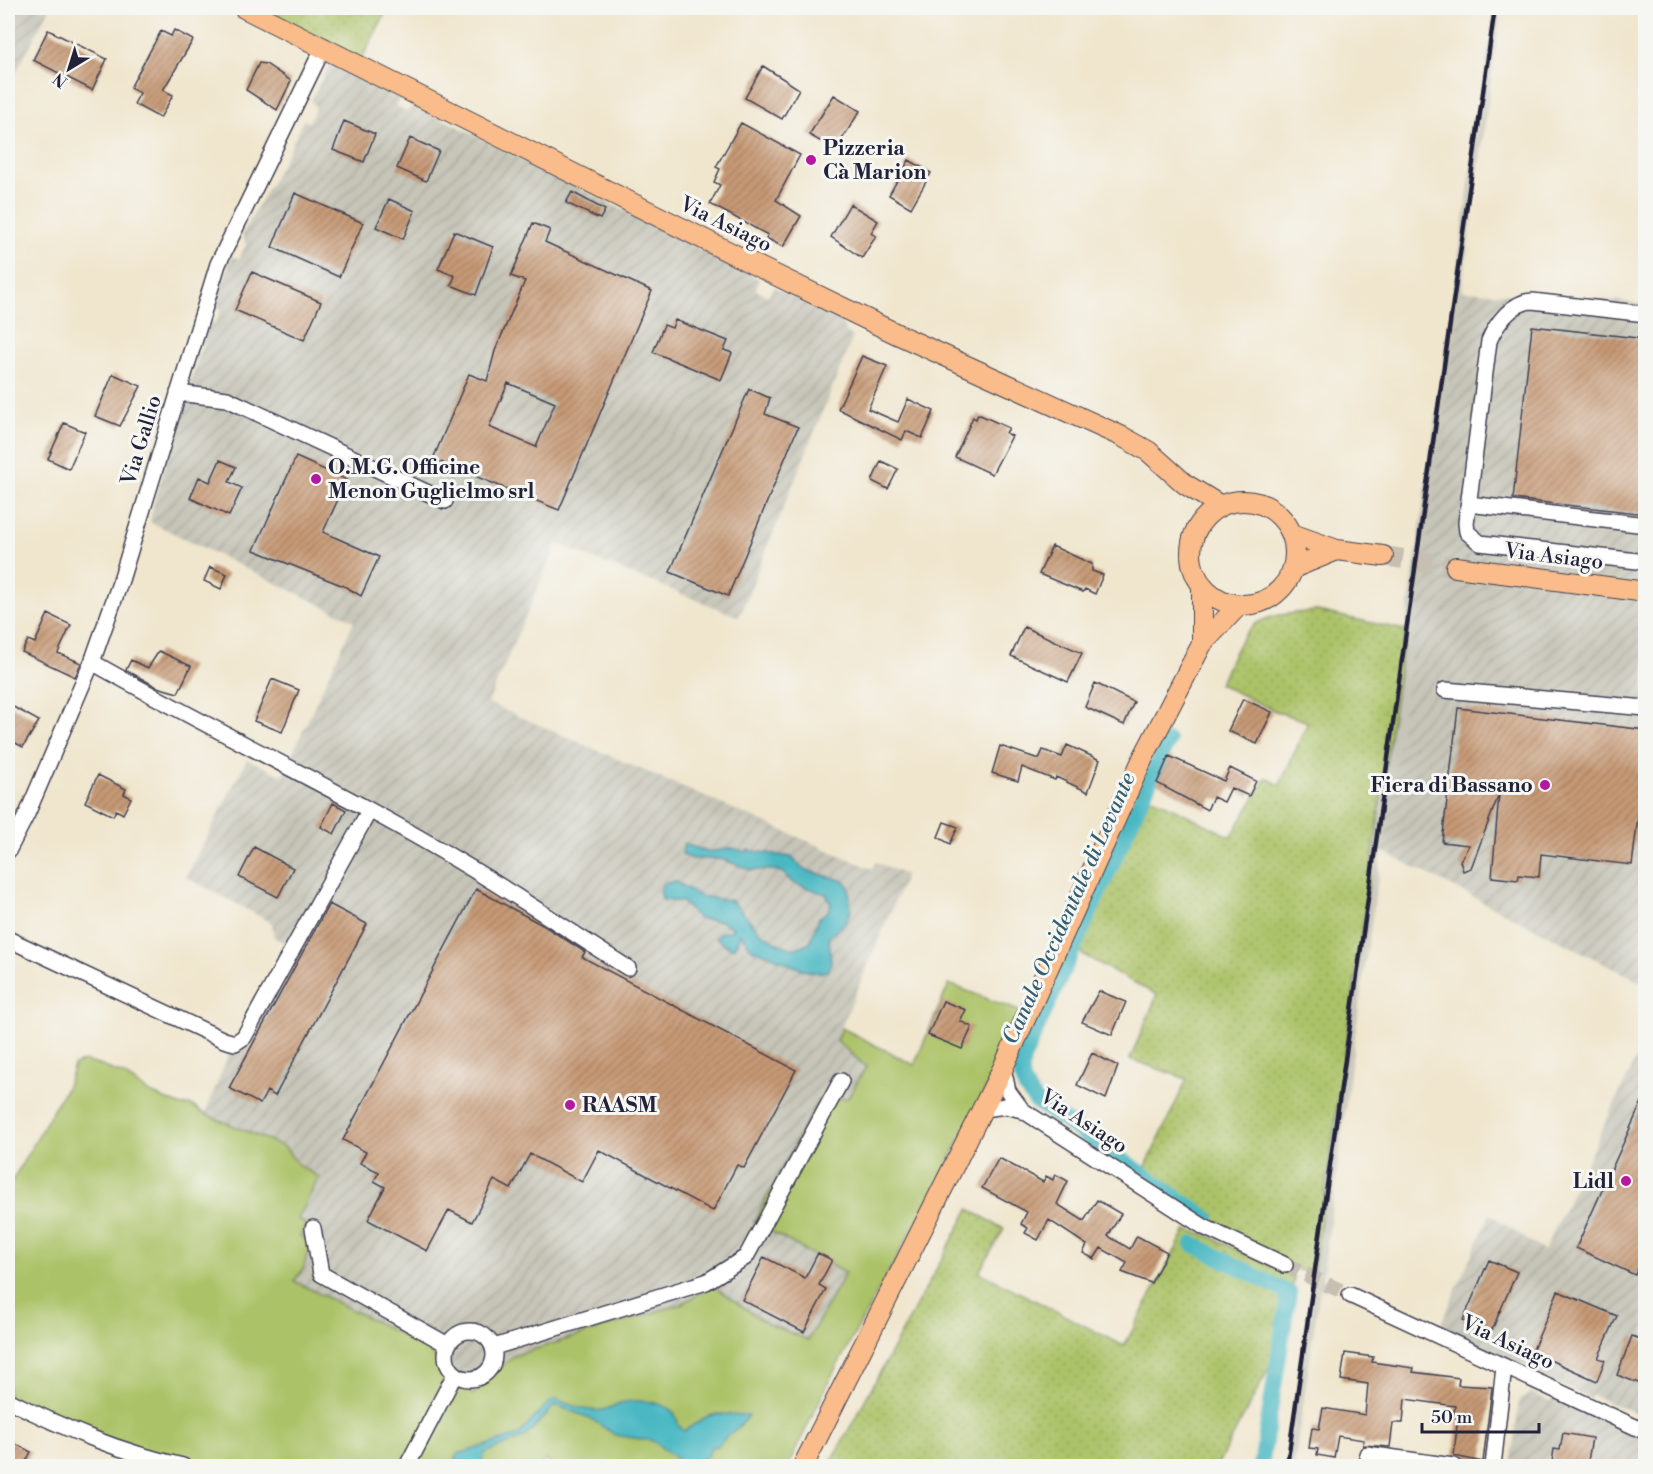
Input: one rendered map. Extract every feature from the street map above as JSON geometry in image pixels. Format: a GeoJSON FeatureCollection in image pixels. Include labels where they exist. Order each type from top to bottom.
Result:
{"type":"FeatureCollection","features":[{"type":"Feature","properties":{"kind":"main road","name":"Via Asiago"},"geometry":{"type":"LineString","coordinates":[[244,8],[324,46],[701,239],[899,335],[1123,437],[1148,451],[1185,484],[1221,506]]}},
{"type":"Feature","properties":{"kind":"main road","name":"Via Asiago"},"geometry":{"type":"LineString","coordinates":[[1185,484],[1201,522]]}},
{"type":"Feature","properties":{"kind":"main road"},"geometry":{"type":"LineString","coordinates":[[1238,501],[1255,502],[1270,509],[1283,520],[1292,534],[1295,557],[1293,568],[1285,584],[1273,596],[1257,604],[1225,603],[1202,586],[1194,571],[1191,554],[1193,538],[1201,522],[1221,506],[1238,501]]}},
{"type":"Feature","properties":{"kind":"main road"},"geometry":{"type":"LineString","coordinates":[[1292,534],[1337,550],[1383,556]]}},
{"type":"Feature","properties":{"kind":"main road"},"geometry":{"type":"LineString","coordinates":[[1293,568],[1337,550]]}},
{"type":"Feature","properties":{"kind":"main road","name":"Via Asiago"},"geometry":{"type":"LineString","coordinates":[[1456,567],[1646,592]]}},
{"type":"Feature","properties":{"kind":"main road"},"geometry":{"type":"LineString","coordinates":[[1202,586],[1202,644]]}},
{"type":"Feature","properties":{"kind":"main road"},"geometry":{"type":"LineString","coordinates":[[803,1467],[1003,1068],[1097,857],[1202,644],[1239,605]]}},
{"type":"Feature","properties":{"kind":"street","name":"Via Gallio"},"geometry":{"type":"LineString","coordinates":[[8,851],[27,814],[92,662],[121,580],[218,264],[324,46]]}},
{"type":"Feature","properties":{"kind":"street"},"geometry":{"type":"LineString","coordinates":[[1646,315],[1532,301],[1520,304],[1502,320],[1489,341],[1467,532],[1480,543],[1646,562]]}},
{"type":"Feature","properties":{"kind":"street"},"geometry":{"type":"LineString","coordinates":[[177,393],[227,399],[445,501]]}},
{"type":"Feature","properties":{"kind":"street"},"geometry":{"type":"LineString","coordinates":[[1469,504],[1646,525]]}},
{"type":"Feature","properties":{"kind":"street"},"geometry":{"type":"LineString","coordinates":[[92,662],[169,706],[369,811],[467,866],[628,968]]}},
{"type":"Feature","properties":{"kind":"street"},"geometry":{"type":"LineString","coordinates":[[1445,690],[1646,708]]}},
{"type":"Feature","properties":{"kind":"street"},"geometry":{"type":"LineString","coordinates":[[8,939],[224,1041],[235,1043],[244,1037],[369,811]]}},
{"type":"Feature","properties":{"kind":"street","name":"Via Asiago"},"geometry":{"type":"LineString","coordinates":[[1003,1068],[1008,1091],[1022,1110]]}},
{"type":"Feature","properties":{"kind":"street"},"geometry":{"type":"LineString","coordinates":[[494,1347],[706,1282],[746,1257],[841,1080]]}},
{"type":"Feature","properties":{"kind":"street","name":"Via Asiago"},"geometry":{"type":"LineString","coordinates":[[983,1109],[1006,1106],[1022,1110],[1204,1227],[1285,1265]]}},
{"type":"Feature","properties":{"kind":"street"},"geometry":{"type":"LineString","coordinates":[[313,1228],[321,1274],[447,1345]]}},
{"type":"Feature","properties":{"kind":"street","name":"Via Asiago"},"geometry":{"type":"LineString","coordinates":[[1350,1295],[1646,1432]]}},
{"type":"Feature","properties":{"kind":"street"},"geometry":{"type":"LineString","coordinates":[[467,1330],[484,1334],[494,1347],[494,1363],[484,1375],[470,1379],[455,1374],[447,1361],[447,1345],[459,1332],[467,1330]]}},
{"type":"Feature","properties":{"kind":"street"},"geometry":{"type":"LineString","coordinates":[[1493,1467],[1504,1367]]}},
{"type":"Feature","properties":{"kind":"street"},"geometry":{"type":"LineString","coordinates":[[407,1467],[455,1374]]}},
{"type":"Feature","properties":{"kind":"street"},"geometry":{"type":"LineString","coordinates":[[8,1400],[82,1437],[137,1456],[183,1467]]}},
{"type":"Feature","properties":{"kind":"street"},"geometry":{"type":"LineString","coordinates":[[1367,1454],[1453,1467]]}},
{"type":"Feature","properties":{"kind":"shaded area"},"geometry":{"type":"Polygon","coordinates":[[[8,8],[50,8],[8,87],[8,8]]]}},
{"type":"Feature","properties":{"kind":"shaded area"},"geometry":{"type":"Polygon","coordinates":[[[1494,8],[1501,8],[1404,706],[1364,971],[1322,1279],[1326,1281],[1325,1290],[1320,1288],[1294,1466],[1286,1466],[1312,1284],[1304,1281],[1305,1273],[1313,1276],[1494,8]]]}},
{"type":"Feature","properties":{"kind":"shaded area"},"geometry":{"type":"Polygon","coordinates":[[[330,63],[400,98],[396,106],[407,112],[413,104],[759,279],[756,290],[768,296],[774,287],[838,316],[847,333],[853,337],[739,617],[557,544],[488,703],[872,869],[876,862],[906,875],[836,1040],[866,1067],[848,1098],[754,1222],[846,1273],[808,1340],[766,1323],[713,1286],[681,1304],[513,1356],[473,1394],[451,1380],[427,1348],[293,1281],[299,1236],[297,1219],[319,1176],[298,1165],[285,1147],[205,1114],[234,1040],[263,991],[284,943],[274,937],[272,923],[186,877],[247,759],[281,775],[296,760],[292,754],[354,621],[150,522],[154,502],[209,322],[215,324],[221,310],[215,303],[232,256],[239,259],[246,245],[242,234],[290,149],[303,120],[309,122],[316,107],[311,101],[330,63]]]}},
{"type":"Feature","properties":{"kind":"shaded area"},"geometry":{"type":"Polygon","coordinates":[[[1462,291],[1622,301],[1645,305],[1645,984],[1382,851],[1462,291]]]}},
{"type":"Feature","properties":{"kind":"shaded area"},"geometry":{"type":"Polygon","coordinates":[[[1645,1040],[1645,1417],[1591,1395],[1590,1398],[1528,1371],[1527,1367],[1438,1330],[1490,1214],[1544,1251],[1645,1040]]]}},
{"type":"Feature","properties":{"kind":"shaded area"},"geometry":{"type":"Polygon","coordinates":[[[1532,1393],[1551,1402],[1556,1398],[1645,1437],[1645,1466],[1511,1466],[1519,1400],[1532,1393]]]}},
{"type":"Feature","properties":{"kind":"green space"},"geometry":{"type":"Polygon","coordinates":[[[246,8],[388,8],[359,64],[246,8]]]}},
{"type":"Feature","properties":{"kind":"green space"},"geometry":{"type":"Polygon","coordinates":[[[1317,611],[1405,630],[1313,1276],[1254,1250],[1138,1183],[1187,1079],[1130,1059],[1157,995],[1067,946],[1137,790],[1231,837],[1266,778],[1280,785],[1308,722],[1275,711],[1219,684],[1237,647],[1253,626],[1276,616],[1317,611]]]}},
{"type":"Feature","properties":{"kind":"green space"},"geometry":{"type":"Polygon","coordinates":[[[949,984],[1024,1013],[937,1184],[830,1379],[788,1466],[557,1466],[545,1460],[541,1466],[174,1466],[8,1400],[8,1188],[67,1086],[74,1065],[84,1061],[102,1066],[124,1075],[150,1093],[182,1106],[191,1105],[205,1114],[285,1147],[298,1165],[319,1177],[298,1219],[306,1224],[300,1236],[311,1242],[303,1270],[294,1281],[428,1348],[451,1380],[473,1394],[513,1356],[681,1304],[713,1286],[766,1323],[808,1340],[845,1273],[754,1222],[818,1100],[848,1098],[866,1067],[836,1040],[842,1028],[914,1065],[949,984]]]}},
{"type":"Feature","properties":{"kind":"green space"},"geometry":{"type":"Polygon","coordinates":[[[969,1209],[1004,1229],[979,1272],[1124,1346],[1186,1230],[1205,1234],[1294,1277],[1285,1338],[1217,1466],[829,1466],[969,1209]]]}},
{"type":"Feature","properties":{"kind":"water"},"geometry":{"type":"Polygon","coordinates":[[[684,844],[708,852],[732,848],[746,852],[748,850],[791,857],[805,870],[844,881],[849,887],[851,911],[845,923],[829,937],[831,963],[827,971],[809,972],[753,950],[740,933],[735,947],[730,948],[716,938],[720,933],[731,931],[733,928],[721,921],[699,919],[682,902],[663,900],[660,891],[663,884],[675,881],[699,896],[732,901],[761,933],[794,949],[810,942],[819,918],[828,911],[831,904],[826,894],[793,883],[782,872],[751,870],[721,859],[692,859],[682,854],[684,844]]]}},
{"type":"Feature","properties":{"kind":"water"},"geometry":{"type":"Polygon","coordinates":[[[556,1399],[579,1408],[597,1411],[625,1402],[641,1401],[658,1404],[672,1411],[678,1425],[684,1431],[706,1417],[717,1414],[749,1415],[718,1446],[711,1447],[708,1456],[695,1463],[682,1463],[653,1441],[615,1435],[590,1418],[555,1405],[525,1437],[485,1453],[480,1466],[456,1466],[455,1458],[458,1454],[519,1435],[547,1404],[556,1399]]]}},
{"type":"Feature","properties":{"kind":"building"},"geometry":{"type":"Polygon","coordinates":[[[48,30],[107,59],[92,90],[33,60],[48,30]]]}},
{"type":"Feature","properties":{"kind":"building"},"geometry":{"type":"Polygon","coordinates":[[[174,30],[193,40],[163,90],[173,95],[160,118],[134,104],[140,93],[130,88],[161,31],[171,36],[174,30]]]}},
{"type":"Feature","properties":{"kind":"building"},"geometry":{"type":"Polygon","coordinates":[[[259,63],[266,64],[291,81],[277,110],[246,90],[259,63]]]}},
{"type":"Feature","properties":{"kind":"building"},"geometry":{"type":"Polygon","coordinates":[[[763,66],[799,89],[782,119],[745,98],[763,66]]]}},
{"type":"Feature","properties":{"kind":"building"},"geometry":{"type":"Polygon","coordinates":[[[834,95],[860,111],[837,147],[831,143],[829,146],[809,135],[834,95]]]}},
{"type":"Feature","properties":{"kind":"building"},"geometry":{"type":"Polygon","coordinates":[[[344,121],[375,134],[364,162],[333,150],[344,121]]]}},
{"type":"Feature","properties":{"kind":"building"},"geometry":{"type":"Polygon","coordinates":[[[741,123],[800,155],[776,200],[801,216],[783,247],[766,238],[768,235],[710,204],[720,185],[714,182],[720,169],[716,167],[741,123]]]}},
{"type":"Feature","properties":{"kind":"building"},"geometry":{"type":"Polygon","coordinates":[[[410,138],[439,151],[426,181],[397,168],[410,138]]]}},
{"type":"Feature","properties":{"kind":"building"},"geometry":{"type":"Polygon","coordinates":[[[909,160],[931,173],[911,208],[889,195],[909,160]]]}},
{"type":"Feature","properties":{"kind":"building"},"geometry":{"type":"Polygon","coordinates":[[[572,192],[605,210],[600,219],[566,203],[572,192]]]}},
{"type":"Feature","properties":{"kind":"building"},"geometry":{"type":"Polygon","coordinates":[[[295,193],[363,223],[339,277],[272,247],[295,193]]]}},
{"type":"Feature","properties":{"kind":"building"},"geometry":{"type":"Polygon","coordinates":[[[389,199],[415,211],[403,239],[376,227],[389,199]]]}},
{"type":"Feature","properties":{"kind":"building"},"geometry":{"type":"Polygon","coordinates":[[[850,204],[878,221],[871,233],[876,236],[862,258],[831,237],[850,204]]]}},
{"type":"Feature","properties":{"kind":"building"},"geometry":{"type":"Polygon","coordinates":[[[533,223],[550,230],[545,242],[652,291],[559,510],[433,459],[469,374],[487,381],[495,351],[525,281],[511,276],[533,223]],[[508,383],[489,427],[536,447],[555,403],[508,383]]]}},
{"type":"Feature","properties":{"kind":"building"},"geometry":{"type":"Polygon","coordinates":[[[454,231],[493,247],[476,295],[451,285],[455,276],[438,269],[454,231]]]}},
{"type":"Feature","properties":{"kind":"building"},"geometry":{"type":"Polygon","coordinates":[[[252,272],[321,302],[304,340],[235,310],[252,272]]]}},
{"type":"Feature","properties":{"kind":"building"},"geometry":{"type":"Polygon","coordinates":[[[675,320],[728,341],[724,350],[732,353],[721,380],[653,352],[664,325],[672,328],[675,320]]]}},
{"type":"Feature","properties":{"kind":"building"},"geometry":{"type":"Polygon","coordinates":[[[1532,326],[1646,339],[1646,514],[1513,499],[1532,326]]]}},
{"type":"Feature","properties":{"kind":"building"},"geometry":{"type":"Polygon","coordinates":[[[862,356],[887,366],[868,409],[898,422],[908,399],[934,411],[922,438],[906,431],[902,440],[838,409],[862,356]]]}},
{"type":"Feature","properties":{"kind":"building"},"geometry":{"type":"Polygon","coordinates":[[[113,374],[141,386],[120,426],[95,416],[113,374]]]}},
{"type":"Feature","properties":{"kind":"building"},"geometry":{"type":"Polygon","coordinates":[[[749,389],[770,398],[765,414],[798,427],[728,596],[670,572],[749,389]]]}},
{"type":"Feature","properties":{"kind":"building"},"geometry":{"type":"Polygon","coordinates":[[[978,414],[1009,428],[1006,433],[1012,436],[992,474],[955,457],[973,417],[976,419],[978,414]]]}},
{"type":"Feature","properties":{"kind":"building"},"geometry":{"type":"Polygon","coordinates":[[[64,423],[85,432],[69,469],[48,459],[64,423]]]}},
{"type":"Feature","properties":{"kind":"building"},"geometry":{"type":"Polygon","coordinates":[[[296,457],[347,480],[323,532],[379,557],[361,596],[346,587],[254,550],[296,457]]]}},
{"type":"Feature","properties":{"kind":"building"},"geometry":{"type":"Polygon","coordinates":[[[220,460],[236,467],[229,482],[242,488],[229,516],[190,498],[199,477],[210,482],[220,460]]]}},
{"type":"Feature","properties":{"kind":"building"},"geometry":{"type":"Polygon","coordinates":[[[881,461],[898,469],[888,489],[872,481],[881,461]]]}},
{"type":"Feature","properties":{"kind":"building"},"geometry":{"type":"Polygon","coordinates":[[[1052,546],[1092,564],[1092,571],[1103,575],[1095,594],[1085,589],[1083,592],[1039,574],[1052,546]]]}},
{"type":"Feature","properties":{"kind":"building"},"geometry":{"type":"Polygon","coordinates":[[[210,567],[227,574],[221,589],[204,581],[210,567]]]}},
{"type":"Feature","properties":{"kind":"building"},"geometry":{"type":"Polygon","coordinates":[[[48,614],[71,625],[58,653],[81,663],[75,677],[22,652],[28,640],[35,643],[48,614]]]}},
{"type":"Feature","properties":{"kind":"building"},"geometry":{"type":"Polygon","coordinates":[[[1024,627],[1082,653],[1068,682],[1011,656],[1024,627]]]}},
{"type":"Feature","properties":{"kind":"building"},"geometry":{"type":"Polygon","coordinates":[[[159,651],[191,666],[178,693],[157,687],[126,670],[131,660],[148,668],[159,651]]]}},
{"type":"Feature","properties":{"kind":"building"},"geometry":{"type":"Polygon","coordinates":[[[272,679],[299,690],[282,732],[254,721],[272,679]]]}},
{"type":"Feature","properties":{"kind":"building"},"geometry":{"type":"Polygon","coordinates":[[[1095,683],[1134,702],[1124,725],[1085,707],[1095,683]]]}},
{"type":"Feature","properties":{"kind":"building"},"geometry":{"type":"Polygon","coordinates":[[[1243,699],[1272,712],[1257,744],[1228,731],[1243,699]]]}},
{"type":"Feature","properties":{"kind":"building"},"geometry":{"type":"Polygon","coordinates":[[[8,704],[39,721],[23,747],[8,739],[8,704]]]}},
{"type":"Feature","properties":{"kind":"building","name":"Fiera di Bassano"},"geometry":{"type":"Polygon","coordinates":[[[1458,708],[1646,730],[1646,802],[1640,801],[1632,865],[1541,854],[1539,877],[1519,875],[1518,880],[1492,877],[1499,794],[1471,868],[1463,871],[1460,861],[1469,845],[1442,842],[1458,708]]]}},
{"type":"Feature","properties":{"kind":"building"},"geometry":{"type":"Polygon","coordinates":[[[1067,745],[1100,760],[1088,792],[1056,777],[1055,780],[1022,767],[1018,781],[992,773],[1000,746],[1039,759],[1043,750],[1062,757],[1067,745]]]}},
{"type":"Feature","properties":{"kind":"building"},"geometry":{"type":"Polygon","coordinates":[[[1169,756],[1224,781],[1230,768],[1256,781],[1249,796],[1231,788],[1224,802],[1213,797],[1207,810],[1157,783],[1169,756]]]}},
{"type":"Feature","properties":{"kind":"building"},"geometry":{"type":"Polygon","coordinates":[[[98,775],[126,789],[124,794],[131,798],[123,814],[116,810],[113,816],[85,802],[98,775]]]}},
{"type":"Feature","properties":{"kind":"building"},"geometry":{"type":"Polygon","coordinates":[[[333,803],[346,810],[334,834],[321,827],[333,803]]]}},
{"type":"Feature","properties":{"kind":"building"},"geometry":{"type":"Polygon","coordinates":[[[944,822],[958,827],[950,844],[938,837],[944,822]]]}},
{"type":"Feature","properties":{"kind":"building"},"geometry":{"type":"Polygon","coordinates":[[[254,847],[293,868],[278,897],[239,877],[254,847]]]}},
{"type":"Feature","properties":{"kind":"building","name":"RAASM"},"geometry":{"type":"Polygon","coordinates":[[[476,889],[546,927],[585,952],[582,957],[796,1070],[744,1168],[737,1165],[713,1211],[599,1150],[582,1182],[530,1154],[511,1189],[494,1180],[472,1222],[449,1210],[427,1251],[368,1220],[385,1187],[374,1181],[379,1172],[360,1163],[366,1152],[343,1140],[476,889]]]}},
{"type":"Feature","properties":{"kind":"building"},"geometry":{"type":"Polygon","coordinates":[[[329,904],[367,924],[275,1096],[267,1091],[260,1104],[229,1088],[329,904]]]}},
{"type":"Feature","properties":{"kind":"building"},"geometry":{"type":"Polygon","coordinates":[[[1099,991],[1126,1002],[1112,1035],[1082,1022],[1099,991]]]}},
{"type":"Feature","properties":{"kind":"building"},"geometry":{"type":"Polygon","coordinates":[[[943,1001],[966,1010],[960,1021],[972,1027],[962,1049],[928,1035],[943,1001]]]}},
{"type":"Feature","properties":{"kind":"building"},"geometry":{"type":"Polygon","coordinates":[[[1092,1053],[1118,1066],[1106,1099],[1077,1085],[1092,1053]]]}},
{"type":"Feature","properties":{"kind":"building","name":"Lidl"},"geometry":{"type":"Polygon","coordinates":[[[1646,1093],[1646,1273],[1637,1270],[1635,1275],[1576,1248],[1646,1093]]]}},
{"type":"Feature","properties":{"kind":"building"},"geometry":{"type":"Polygon","coordinates":[[[999,1158],[1043,1182],[1046,1176],[1053,1180],[1055,1174],[1068,1181],[1057,1204],[1084,1221],[1097,1200],[1121,1214],[1108,1236],[1130,1249],[1137,1236],[1167,1252],[1151,1283],[1122,1272],[1127,1263],[1101,1248],[1094,1259],[1083,1253],[1087,1245],[1049,1220],[1038,1240],[1025,1233],[1028,1228],[1021,1224],[1027,1212],[982,1188],[999,1158]]]}},
{"type":"Feature","properties":{"kind":"building"},"geometry":{"type":"Polygon","coordinates":[[[818,1253],[832,1260],[819,1285],[826,1289],[804,1332],[742,1300],[764,1257],[805,1278],[818,1253]]]}},
{"type":"Feature","properties":{"kind":"building"},"geometry":{"type":"Polygon","coordinates":[[[1489,1260],[1517,1272],[1491,1332],[1463,1320],[1489,1260]]]}},
{"type":"Feature","properties":{"kind":"building"},"geometry":{"type":"Polygon","coordinates":[[[1558,1291],[1617,1316],[1598,1358],[1605,1360],[1597,1381],[1532,1352],[1558,1291]]]}},
{"type":"Feature","properties":{"kind":"building"},"geometry":{"type":"Polygon","coordinates":[[[1632,1336],[1646,1341],[1646,1386],[1617,1375],[1632,1336]]]}},
{"type":"Feature","properties":{"kind":"building"},"geometry":{"type":"Polygon","coordinates":[[[1345,1353],[1373,1357],[1372,1362],[1414,1368],[1413,1372],[1459,1378],[1458,1385],[1492,1387],[1483,1462],[1454,1456],[1458,1415],[1454,1414],[1455,1406],[1405,1399],[1403,1423],[1393,1423],[1390,1447],[1363,1445],[1364,1440],[1338,1436],[1334,1458],[1317,1455],[1318,1449],[1309,1448],[1312,1428],[1319,1429],[1323,1408],[1365,1415],[1368,1384],[1341,1380],[1345,1353]]]}},
{"type":"Feature","properties":{"kind":"building"},"geometry":{"type":"Polygon","coordinates":[[[1563,1433],[1592,1438],[1587,1467],[1552,1462],[1554,1449],[1560,1450],[1563,1433]]]}},
{"type":"Feature","properties":{"kind":"building"},"geometry":{"type":"Polygon","coordinates":[[[8,1440],[31,1452],[23,1467],[8,1467],[8,1440]]]}},
{"type":"Feature","properties":{"kind":"waterway","name":"Canale Occidentale di Levante"},"geometry":{"type":"LineString","coordinates":[[1168,741],[1023,1059],[1022,1077],[1028,1091],[1036,1101],[1207,1218]]}},
{"type":"Feature","properties":{"kind":"waterway","name":"Canale Occidentale di Levante"},"geometry":{"type":"LineString","coordinates":[[1193,1244],[1289,1293],[1261,1466]]}},
{"type":"Feature","properties":{"kind":"tunnel"},"geometry":{"type":"LineString","coordinates":[[1383,556],[1456,567]]}},
{"type":"Feature","properties":{"kind":"tunnel"},"geometry":{"type":"LineString","coordinates":[[1285,1265],[1350,1295]]}},
{"type":"Feature","properties":{"kind":"railway"},"geometry":{"type":"LineString","coordinates":[[1287,1466],[1495,8]]}},
{"type":"Feature","properties":{"kind":"place","name":"Pizzeria Cà Marion"},"geometry":{"type":"Point","coordinates":[811,160]}},
{"type":"Feature","properties":{"kind":"place","name":"O.M.G. Officine Menon Guglielmo srl"},"geometry":{"type":"Point","coordinates":[316,479]}},
{"type":"Feature","properties":{"kind":"place","name":"Fiera di Bassano"},"geometry":{"type":"Point","coordinates":[1545,785]}},
{"type":"Feature","properties":{"kind":"place","name":"RAASM"},"geometry":{"type":"Point","coordinates":[570,1105]}},
{"type":"Feature","properties":{"kind":"place","name":"Lidl"},"geometry":{"type":"Point","coordinates":[1626,1181]}}]}
